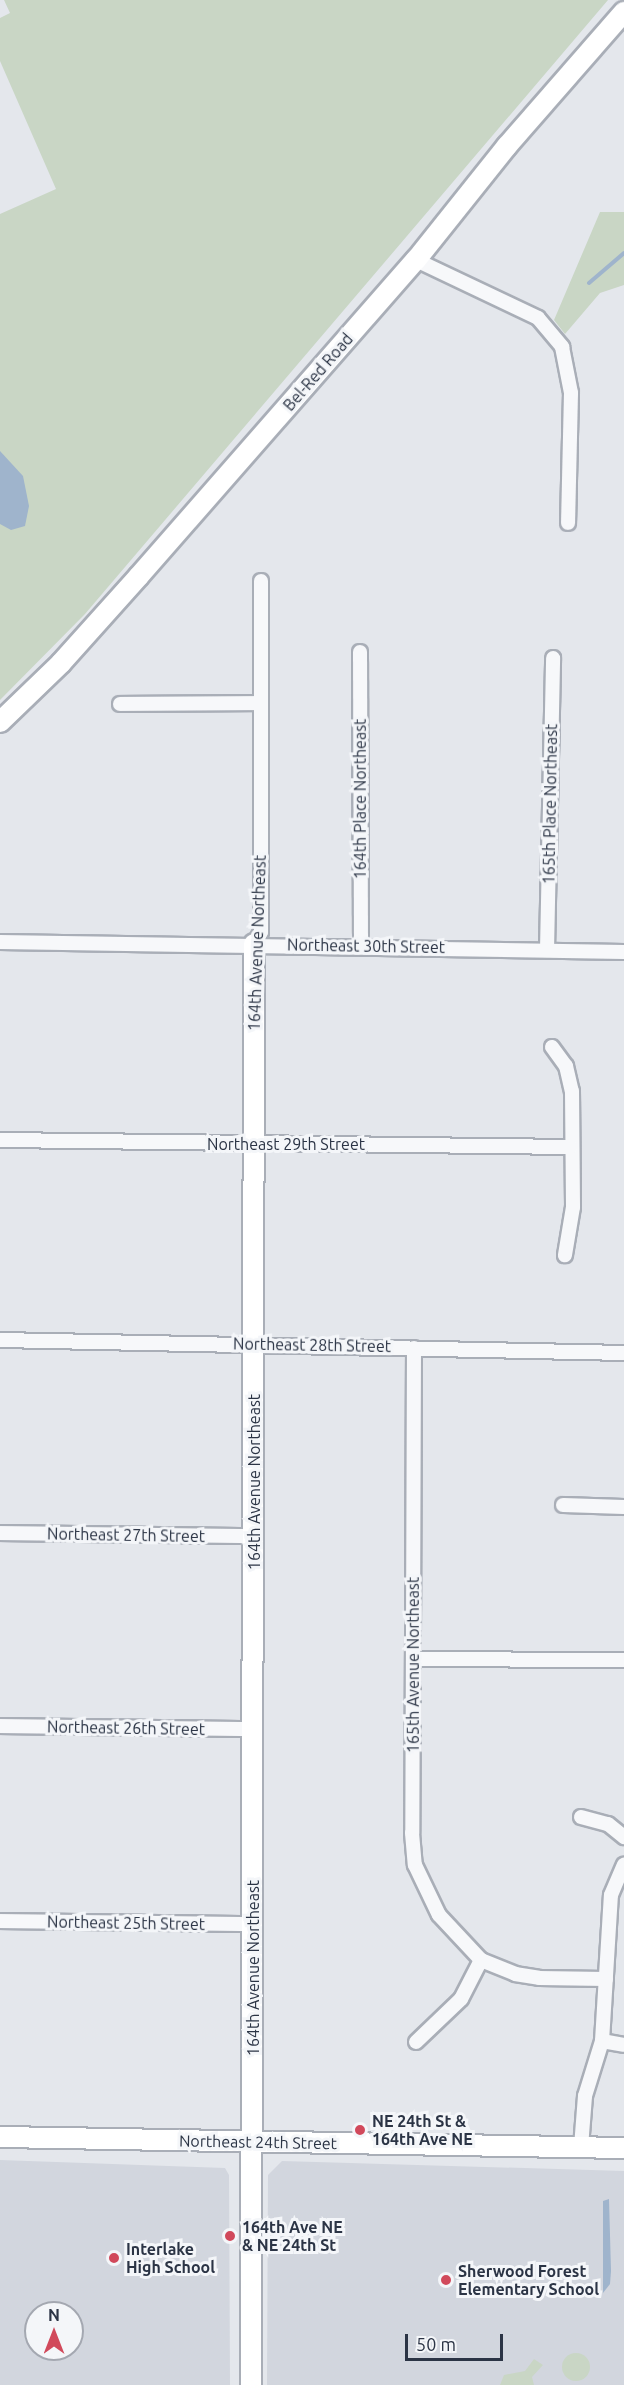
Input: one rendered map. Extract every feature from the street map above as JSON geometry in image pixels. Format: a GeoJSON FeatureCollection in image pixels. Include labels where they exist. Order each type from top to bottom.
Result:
{"type":"FeatureCollection","features":[{"type":"Feature","properties":{"kind":"main road","name":"Bel-Red Road"},"geometry":{"type":"LineString","coordinates":[[0,722],[61,663],[416,260],[507,146],[624,12]]}},
{"type":"Feature","properties":{"kind":"main road","name":"164th Avenue Northeast"},"geometry":{"type":"LineString","coordinates":[[251,2385],[255,1344],[254,944]]}},
{"type":"Feature","properties":{"kind":"main road","name":"Northeast 24th Street"},"geometry":{"type":"LineString","coordinates":[[0,2137],[624,2148]]}},
{"type":"Feature","properties":{"kind":"street"},"geometry":{"type":"LineString","coordinates":[[416,260],[538,318],[562,347],[571,393],[568,523]]}},
{"type":"Feature","properties":{"kind":"street","name":"164th Avenue Northeast"},"geometry":{"type":"LineString","coordinates":[[254,944],[261,932],[261,581]]}},
{"type":"Feature","properties":{"kind":"street","name":"164th Place Northeast"},"geometry":{"type":"LineString","coordinates":[[360,652],[361,946]]}},
{"type":"Feature","properties":{"kind":"street","name":"165th Place Northeast"},"geometry":{"type":"LineString","coordinates":[[547,950],[553,658]]}},
{"type":"Feature","properties":{"kind":"street"},"geometry":{"type":"LineString","coordinates":[[120,704],[261,703]]}},
{"type":"Feature","properties":{"kind":"street","name":"Northeast 30th Street"},"geometry":{"type":"LineString","coordinates":[[0,942],[254,944],[624,952]]}},
{"type":"Feature","properties":{"kind":"street"},"geometry":{"type":"LineString","coordinates":[[552,1047],[566,1066],[572,1091],[573,1207],[565,1255]]}},
{"type":"Feature","properties":{"kind":"street","name":"Northeast 29th Street"},"geometry":{"type":"LineString","coordinates":[[0,1140],[571,1147]]}},
{"type":"Feature","properties":{"kind":"street","name":"Northeast 28th Street"},"geometry":{"type":"LineString","coordinates":[[0,1340],[624,1353]]}},
{"type":"Feature","properties":{"kind":"street","name":"165th Avenue Northeast"},"geometry":{"type":"LineString","coordinates":[[414,1348],[412,1833],[415,1865],[439,1915],[481,1960]]}},
{"type":"Feature","properties":{"kind":"street"},"geometry":{"type":"LineString","coordinates":[[563,1505],[624,1507]]}},
{"type":"Feature","properties":{"kind":"street","name":"Northeast 27th Street"},"geometry":{"type":"LineString","coordinates":[[0,1533],[253,1536]]}},
{"type":"Feature","properties":{"kind":"street"},"geometry":{"type":"LineString","coordinates":[[413,1659],[624,1660]]}},
{"type":"Feature","properties":{"kind":"street","name":"Northeast 26th Street"},"geometry":{"type":"LineString","coordinates":[[0,1726],[253,1730]]}},
{"type":"Feature","properties":{"kind":"street"},"geometry":{"type":"LineString","coordinates":[[580,1817],[608,1824],[624,1837]]}},
{"type":"Feature","properties":{"kind":"street"},"geometry":{"type":"LineString","coordinates":[[581,2147],[587,2086],[602,2041],[612,1895],[624,1865]]}},
{"type":"Feature","properties":{"kind":"street","name":"Northeast 25th Street"},"geometry":{"type":"LineString","coordinates":[[0,1921],[253,1924]]}},
{"type":"Feature","properties":{"kind":"street"},"geometry":{"type":"LineString","coordinates":[[416,2042],[461,1999],[481,1960],[514,1974],[539,1978],[606,1979]]}},
{"type":"Feature","properties":{"kind":"street"},"geometry":{"type":"LineString","coordinates":[[602,2041],[624,2045]]}},
{"type":"Feature","properties":{"kind":"shaded area","name":"Interlake High School"},"geometry":{"type":"Polygon","coordinates":[[[0,2160],[225,2168],[229,2175],[230,2385],[0,2385],[0,2160]]]}},
{"type":"Feature","properties":{"kind":"shaded area","name":"Sherwood Forest Elementary School"},"geometry":{"type":"Polygon","coordinates":[[[282,2161],[624,2171],[624,2385],[267,2385],[268,2175],[282,2161]]]}},
{"type":"Feature","properties":{"kind":"green space"},"geometry":{"type":"Polygon","coordinates":[[[4,0],[608,0],[85,614],[0,700],[0,214],[56,189],[0,61],[0,18],[10,13],[4,0]]]}},
{"type":"Feature","properties":{"kind":"green space"},"geometry":{"type":"Polygon","coordinates":[[[600,212],[624,212],[624,285],[600,293],[565,334],[554,320],[600,212]]]}},
{"type":"Feature","properties":{"kind":"green space"},"geometry":{"type":"Polygon","coordinates":[[[576,2353],[586,2357],[590,2367],[586,2377],[576,2381],[566,2377],[562,2367],[566,2357],[576,2353]]]}},
{"type":"Feature","properties":{"kind":"green space"},"geometry":{"type":"Polygon","coordinates":[[[534,2359],[543,2365],[532,2377],[534,2385],[500,2385],[504,2375],[525,2371],[534,2359]]]}},
{"type":"Feature","properties":{"kind":"water"},"geometry":{"type":"Polygon","coordinates":[[[0,451],[23,476],[29,506],[25,526],[11,530],[0,524],[0,451]]]}},
{"type":"Feature","properties":{"kind":"water"},"geometry":{"type":"Polygon","coordinates":[[[609,2199],[611,2271],[610,2284],[603,2293],[603,2201],[609,2199]]]}},
{"type":"Feature","properties":{"kind":"waterway"},"geometry":{"type":"LineString","coordinates":[[589,283],[624,253]]}},
{"type":"Feature","properties":{"kind":"place","name":"NE 24th St & 164th Ave NE"},"geometry":{"type":"Point","coordinates":[360,2130]}},
{"type":"Feature","properties":{"kind":"place","name":"164th Ave NE & NE 24th St"},"geometry":{"type":"Point","coordinates":[230,2236]}},
{"type":"Feature","properties":{"kind":"place","name":"Interlake High School"},"geometry":{"type":"Point","coordinates":[114,2258]}},
{"type":"Feature","properties":{"kind":"place","name":"Sherwood Forest Elementary School"},"geometry":{"type":"Point","coordinates":[446,2280]}}]}
